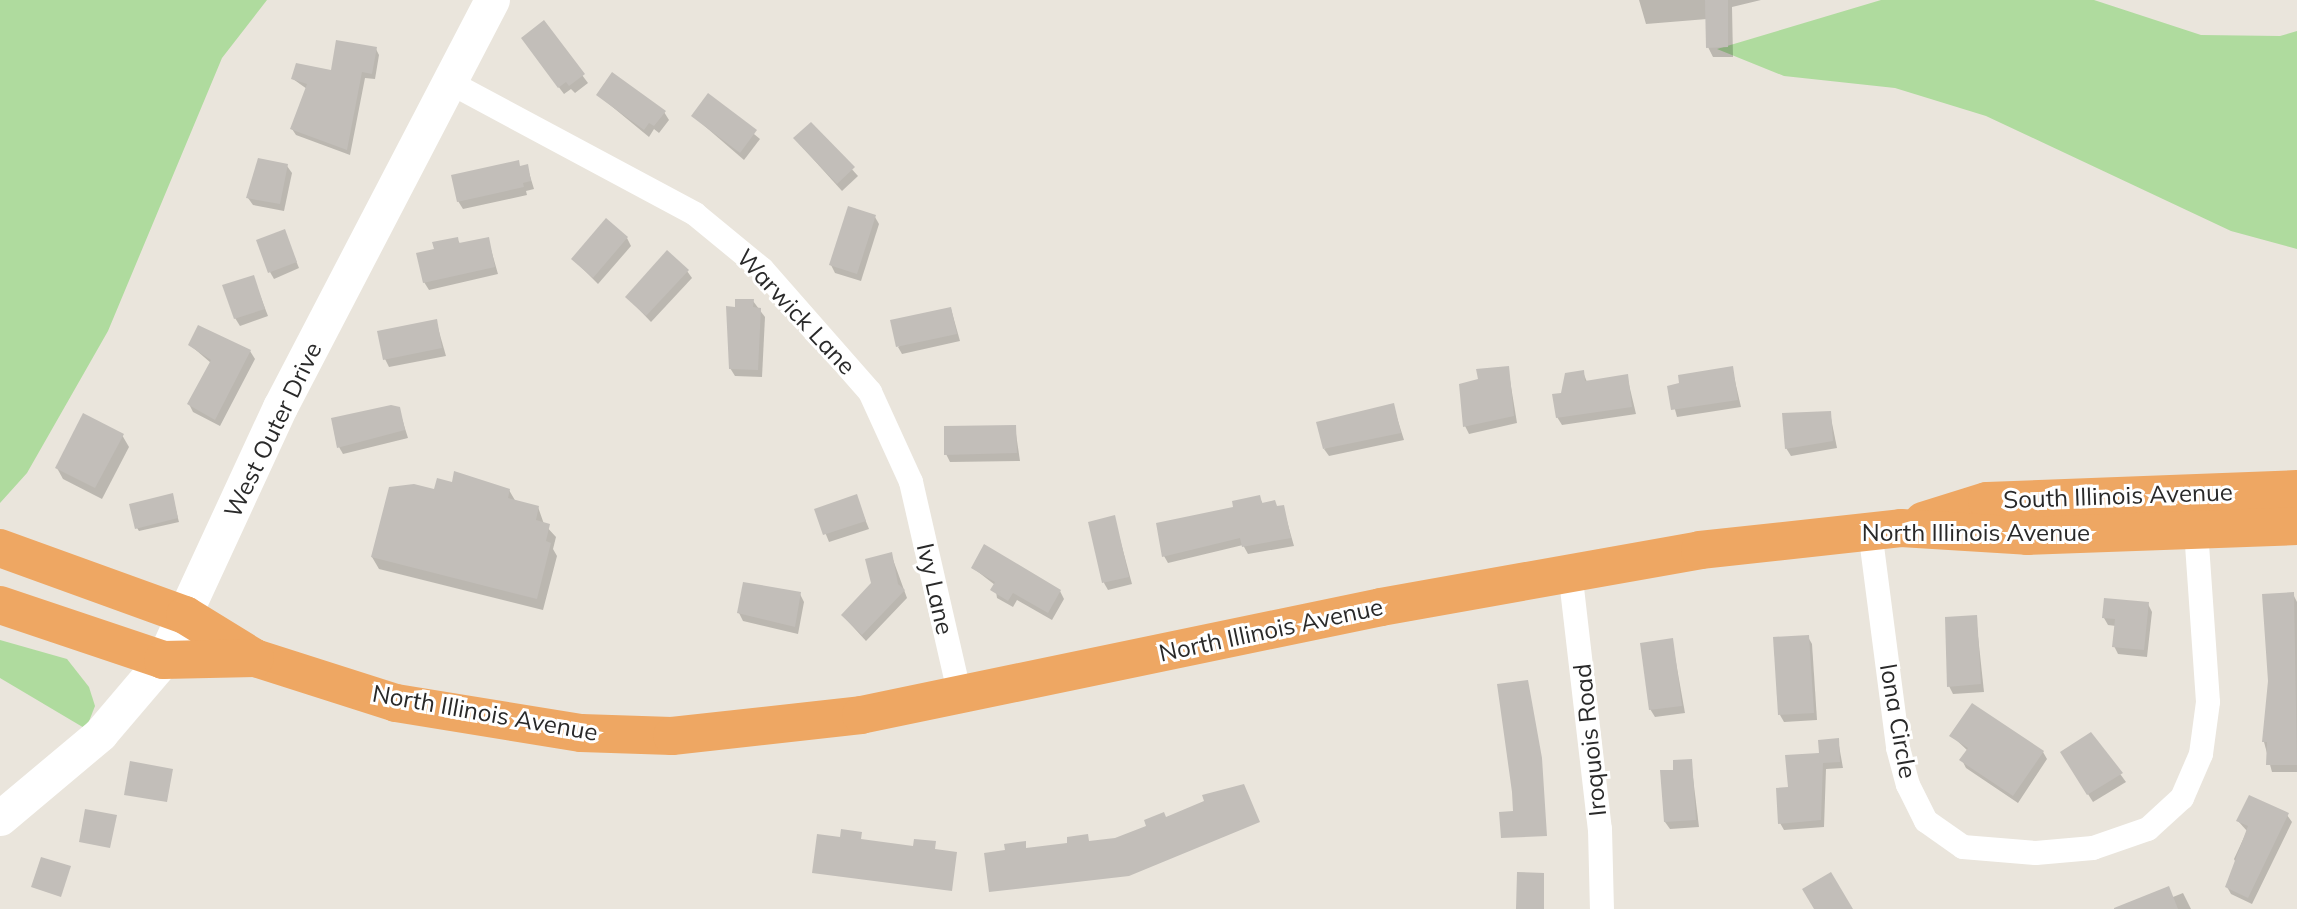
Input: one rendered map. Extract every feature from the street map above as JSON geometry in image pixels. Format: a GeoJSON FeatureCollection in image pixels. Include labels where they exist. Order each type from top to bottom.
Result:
{"type":"FeatureCollection","features":[{"type":"Feature","properties":{"kind":"highway","name":"South Illinois Avenue"},"geometry":{"type":"LineString","coordinates":[[1886,530],[1987,501],[2297,489]]}},
{"type":"Feature","properties":{"kind":"highway","name":"North Illinois Avenue"},"geometry":{"type":"LineString","coordinates":[[256,658],[396,702],[581,733],[672,736],[762,729],[960,696],[1570,571],[1700,550],[1886,530],[2026,536],[2297,526]]}},
{"type":"Feature","properties":{"kind":"highway"},"geometry":{"type":"LineString","coordinates":[[0,548],[186,615],[256,658]]}},
{"type":"Feature","properties":{"kind":"highway"},"geometry":{"type":"LineString","coordinates":[[0,606],[163,660],[256,658]]}},
{"type":"Feature","properties":{"kind":"street","name":"West Outer Drive"},"geometry":{"type":"LineString","coordinates":[[0,818],[100,734],[163,660],[280,407],[492,0]]}},
{"type":"Feature","properties":{"kind":"street","name":"Warwick Lane"},"geometry":{"type":"LineString","coordinates":[[451,83],[695,214],[737,246],[797,305],[870,392],[911,482]]}},
{"type":"Feature","properties":{"kind":"street","name":"Ivy Lane"},"geometry":{"type":"LineString","coordinates":[[911,482],[960,696]]}},
{"type":"Feature","properties":{"kind":"street","name":"Iona Circle"},"geometry":{"type":"LineString","coordinates":[[1886,530],[1898,748],[1908,785],[1926,821],[1963,846],[2036,853],[2093,848],[2148,829],[2182,797],[2201,754],[2207,702],[2193,492]]}},
{"type":"Feature","properties":{"kind":"street","name":"Iroquois Road"},"geometry":{"type":"LineString","coordinates":[[1570,571],[1600,829],[1602,909]]}},
{"type":"Feature","properties":{"kind":"green space"},"geometry":{"type":"Polygon","coordinates":[[[0,0],[267,0],[222,58],[108,331],[27,473],[0,503],[0,0]]]}},
{"type":"Feature","properties":{"kind":"green space"},"geometry":{"type":"Polygon","coordinates":[[[1881,0],[2094,0],[2201,35],[2280,36],[2297,31],[2297,249],[2231,231],[1986,116],[1895,88],[1784,76],[1717,49],[1881,0]]]}},
{"type":"Feature","properties":{"kind":"green space"},"geometry":{"type":"Polygon","coordinates":[[[0,640],[67,659],[89,687],[95,706],[86,729],[0,678],[0,640]]]}},
{"type":"Feature","properties":{"kind":"building"},"geometry":{"type":"Polygon","coordinates":[[[1705,0],[1728,0],[1728,47],[1706,48],[1705,0]]]}},
{"type":"Feature","properties":{"kind":"building"},"geometry":{"type":"Polygon","coordinates":[[[544,20],[585,74],[569,86],[566,82],[558,88],[521,38],[544,20]]]}},
{"type":"Feature","properties":{"kind":"building"},"geometry":{"type":"Polygon","coordinates":[[[336,40],[377,47],[372,74],[362,72],[347,150],[290,129],[307,84],[291,79],[296,63],[331,70],[336,40]]]}},
{"type":"Feature","properties":{"kind":"building"},"geometry":{"type":"Polygon","coordinates":[[[612,72],[666,111],[654,126],[649,123],[644,130],[596,95],[612,72]]]}},
{"type":"Feature","properties":{"kind":"building"},"geometry":{"type":"Polygon","coordinates":[[[708,93],[757,130],[740,153],[691,116],[708,93]]]}},
{"type":"Feature","properties":{"kind":"building"},"geometry":{"type":"Polygon","coordinates":[[[811,122],[855,167],[837,184],[793,138],[811,122]]]}},
{"type":"Feature","properties":{"kind":"building"},"geometry":{"type":"Polygon","coordinates":[[[258,158],[288,164],[280,204],[246,198],[258,158]]]}},
{"type":"Feature","properties":{"kind":"building"},"geometry":{"type":"Polygon","coordinates":[[[519,160],[520,166],[528,164],[531,181],[523,183],[524,187],[457,202],[451,175],[519,160]]]}},
{"type":"Feature","properties":{"kind":"building"},"geometry":{"type":"Polygon","coordinates":[[[848,206],[876,215],[857,274],[829,265],[848,206]]]}},
{"type":"Feature","properties":{"kind":"building"},"geometry":{"type":"Polygon","coordinates":[[[606,218],[628,237],[593,278],[571,259],[606,218]]]}},
{"type":"Feature","properties":{"kind":"building"},"geometry":{"type":"Polygon","coordinates":[[[285,229],[297,262],[268,273],[256,240],[285,229]]]}},
{"type":"Feature","properties":{"kind":"building"},"geometry":{"type":"Polygon","coordinates":[[[458,237],[459,243],[489,237],[495,267],[423,283],[416,253],[434,249],[432,242],[458,237]]]}},
{"type":"Feature","properties":{"kind":"building"},"geometry":{"type":"Polygon","coordinates":[[[667,250],[689,270],[646,316],[625,297],[667,250]]]}},
{"type":"Feature","properties":{"kind":"building"},"geometry":{"type":"Polygon","coordinates":[[[254,275],[265,309],[234,319],[222,285],[254,275]]]}},
{"type":"Feature","properties":{"kind":"building"},"geometry":{"type":"Polygon","coordinates":[[[735,299],[754,299],[753,307],[761,308],[758,370],[729,369],[726,306],[735,307],[735,299]]]}},
{"type":"Feature","properties":{"kind":"building"},"geometry":{"type":"Polygon","coordinates":[[[951,307],[957,334],[896,347],[890,320],[951,307]]]}},
{"type":"Feature","properties":{"kind":"building"},"geometry":{"type":"Polygon","coordinates":[[[437,319],[442,348],[383,360],[377,331],[437,319]]]}},
{"type":"Feature","properties":{"kind":"building"},"geometry":{"type":"Polygon","coordinates":[[[198,325],[251,350],[215,420],[187,404],[211,360],[188,345],[198,325]]]}},
{"type":"Feature","properties":{"kind":"building"},"geometry":{"type":"Polygon","coordinates":[[[1509,366],[1514,416],[1463,427],[1459,384],[1478,379],[1476,369],[1509,366]]]}},
{"type":"Feature","properties":{"kind":"building"},"geometry":{"type":"Polygon","coordinates":[[[1733,366],[1738,400],[1671,410],[1667,386],[1679,383],[1678,375],[1733,366]]]}},
{"type":"Feature","properties":{"kind":"building"},"geometry":{"type":"Polygon","coordinates":[[[1584,370],[1585,381],[1628,374],[1632,407],[1556,418],[1552,394],[1561,393],[1565,373],[1584,370]]]}},
{"type":"Feature","properties":{"kind":"building"},"geometry":{"type":"Polygon","coordinates":[[[1394,403],[1401,433],[1323,449],[1316,422],[1394,403]]]}},
{"type":"Feature","properties":{"kind":"building"},"geometry":{"type":"Polygon","coordinates":[[[391,405],[400,407],[405,430],[337,448],[331,418],[391,405]]]}},
{"type":"Feature","properties":{"kind":"building"},"geometry":{"type":"Polygon","coordinates":[[[1831,411],[1833,441],[1785,449],[1782,413],[1831,411]]]}},
{"type":"Feature","properties":{"kind":"building"},"geometry":{"type":"Polygon","coordinates":[[[83,413],[124,434],[95,488],[55,468],[83,413]]]}},
{"type":"Feature","properties":{"kind":"building"},"geometry":{"type":"Polygon","coordinates":[[[1016,425],[1017,453],[944,455],[944,426],[1016,425]]]}},
{"type":"Feature","properties":{"kind":"building"},"geometry":{"type":"Polygon","coordinates":[[[454,471],[510,489],[508,498],[539,506],[536,520],[550,524],[546,541],[551,543],[537,599],[371,557],[389,487],[414,484],[434,489],[437,478],[452,482],[454,471]]]}},
{"type":"Feature","properties":{"kind":"building"},"geometry":{"type":"Polygon","coordinates":[[[173,493],[178,518],[135,529],[129,504],[173,493]]]}},
{"type":"Feature","properties":{"kind":"building"},"geometry":{"type":"Polygon","coordinates":[[[857,494],[866,521],[823,535],[814,509],[857,494]]]}},
{"type":"Feature","properties":{"kind":"building"},"geometry":{"type":"Polygon","coordinates":[[[1260,495],[1262,503],[1275,500],[1277,506],[1284,505],[1291,538],[1242,547],[1240,538],[1162,557],[1156,523],[1233,507],[1232,501],[1260,495]]]}},
{"type":"Feature","properties":{"kind":"building"},"geometry":{"type":"Polygon","coordinates":[[[1115,515],[1129,577],[1102,583],[1088,522],[1115,515]]]}},
{"type":"Feature","properties":{"kind":"building"},"geometry":{"type":"Polygon","coordinates":[[[984,544],[1061,590],[1048,613],[1013,593],[1008,601],[990,590],[995,582],[971,568],[984,544]]]}},
{"type":"Feature","properties":{"kind":"building"},"geometry":{"type":"Polygon","coordinates":[[[892,552],[898,584],[905,590],[862,635],[841,615],[871,583],[865,559],[892,552]]]}},
{"type":"Feature","properties":{"kind":"building"},"geometry":{"type":"Polygon","coordinates":[[[743,582],[801,592],[795,627],[737,613],[743,582]]]}},
{"type":"Feature","properties":{"kind":"building"},"geometry":{"type":"Polygon","coordinates":[[[2294,592],[2297,765],[2266,765],[2267,742],[2262,742],[2268,681],[2262,594],[2294,592]]]}},
{"type":"Feature","properties":{"kind":"building"},"geometry":{"type":"Polygon","coordinates":[[[2104,598],[2149,602],[2144,650],[2112,647],[2115,619],[2102,618],[2104,598]]]}},
{"type":"Feature","properties":{"kind":"building"},"geometry":{"type":"Polygon","coordinates":[[[1977,615],[1981,684],[1947,687],[1945,617],[1977,615]]]}},
{"type":"Feature","properties":{"kind":"building"},"geometry":{"type":"Polygon","coordinates":[[[1809,635],[1814,713],[1778,715],[1773,637],[1809,635]]]}},
{"type":"Feature","properties":{"kind":"building"},"geometry":{"type":"Polygon","coordinates":[[[1673,638],[1682,706],[1649,710],[1640,643],[1673,638]]]}},
{"type":"Feature","properties":{"kind":"building"},"geometry":{"type":"Polygon","coordinates":[[[1528,680],[1542,758],[1547,836],[1501,838],[1499,812],[1513,811],[1497,684],[1528,680]]]}},
{"type":"Feature","properties":{"kind":"building"},"geometry":{"type":"Polygon","coordinates":[[[1972,703],[2044,751],[2013,796],[1959,760],[1968,748],[1949,736],[1972,703]]]}},
{"type":"Feature","properties":{"kind":"building"},"geometry":{"type":"Polygon","coordinates":[[[2091,732],[2123,773],[2087,795],[2060,752],[2091,732]]]}},
{"type":"Feature","properties":{"kind":"building"},"geometry":{"type":"Polygon","coordinates":[[[1839,738],[1840,762],[1823,763],[1821,820],[1778,824],[1776,788],[1788,787],[1785,755],[1819,753],[1818,740],[1839,738]]]}},
{"type":"Feature","properties":{"kind":"building"},"geometry":{"type":"Polygon","coordinates":[[[1692,759],[1696,820],[1664,822],[1660,770],[1673,770],[1673,760],[1692,759]]]}},
{"type":"Feature","properties":{"kind":"building"},"geometry":{"type":"Polygon","coordinates":[[[130,761],[173,769],[167,802],[124,795],[130,761]]]}},
{"type":"Feature","properties":{"kind":"building"},"geometry":{"type":"Polygon","coordinates":[[[1244,784],[1260,822],[1129,876],[989,892],[984,853],[1005,850],[1004,844],[1026,841],[1026,848],[1067,843],[1067,837],[1088,834],[1089,841],[1115,838],[1146,826],[1144,820],[1164,812],[1166,817],[1204,801],[1202,795],[1244,784]]]}},
{"type":"Feature","properties":{"kind":"building"},"geometry":{"type":"Polygon","coordinates":[[[2249,795],[2289,813],[2248,898],[2225,887],[2248,826],[2236,821],[2249,795]]]}},
{"type":"Feature","properties":{"kind":"building"},"geometry":{"type":"Polygon","coordinates":[[[85,809],[117,815],[110,848],[79,842],[85,809]]]}},
{"type":"Feature","properties":{"kind":"building"},"geometry":{"type":"Polygon","coordinates":[[[841,829],[862,832],[861,839],[913,846],[914,839],[936,841],[935,849],[957,852],[952,891],[812,873],[817,834],[840,837],[841,829]]]}},
{"type":"Feature","properties":{"kind":"building"},"geometry":{"type":"Polygon","coordinates":[[[41,857],[71,866],[61,897],[31,887],[41,857]]]}},
{"type":"Feature","properties":{"kind":"building"},"geometry":{"type":"Polygon","coordinates":[[[1517,872],[1544,873],[1544,909],[1516,909],[1517,872]]]}},
{"type":"Feature","properties":{"kind":"building"},"geometry":{"type":"Polygon","coordinates":[[[1831,872],[1853,909],[1814,909],[1802,889],[1831,872]]]}},
{"type":"Feature","properties":{"kind":"building"},"geometry":{"type":"Polygon","coordinates":[[[2169,886],[2178,909],[2114,909],[2114,908],[2169,886]]]}}]}
